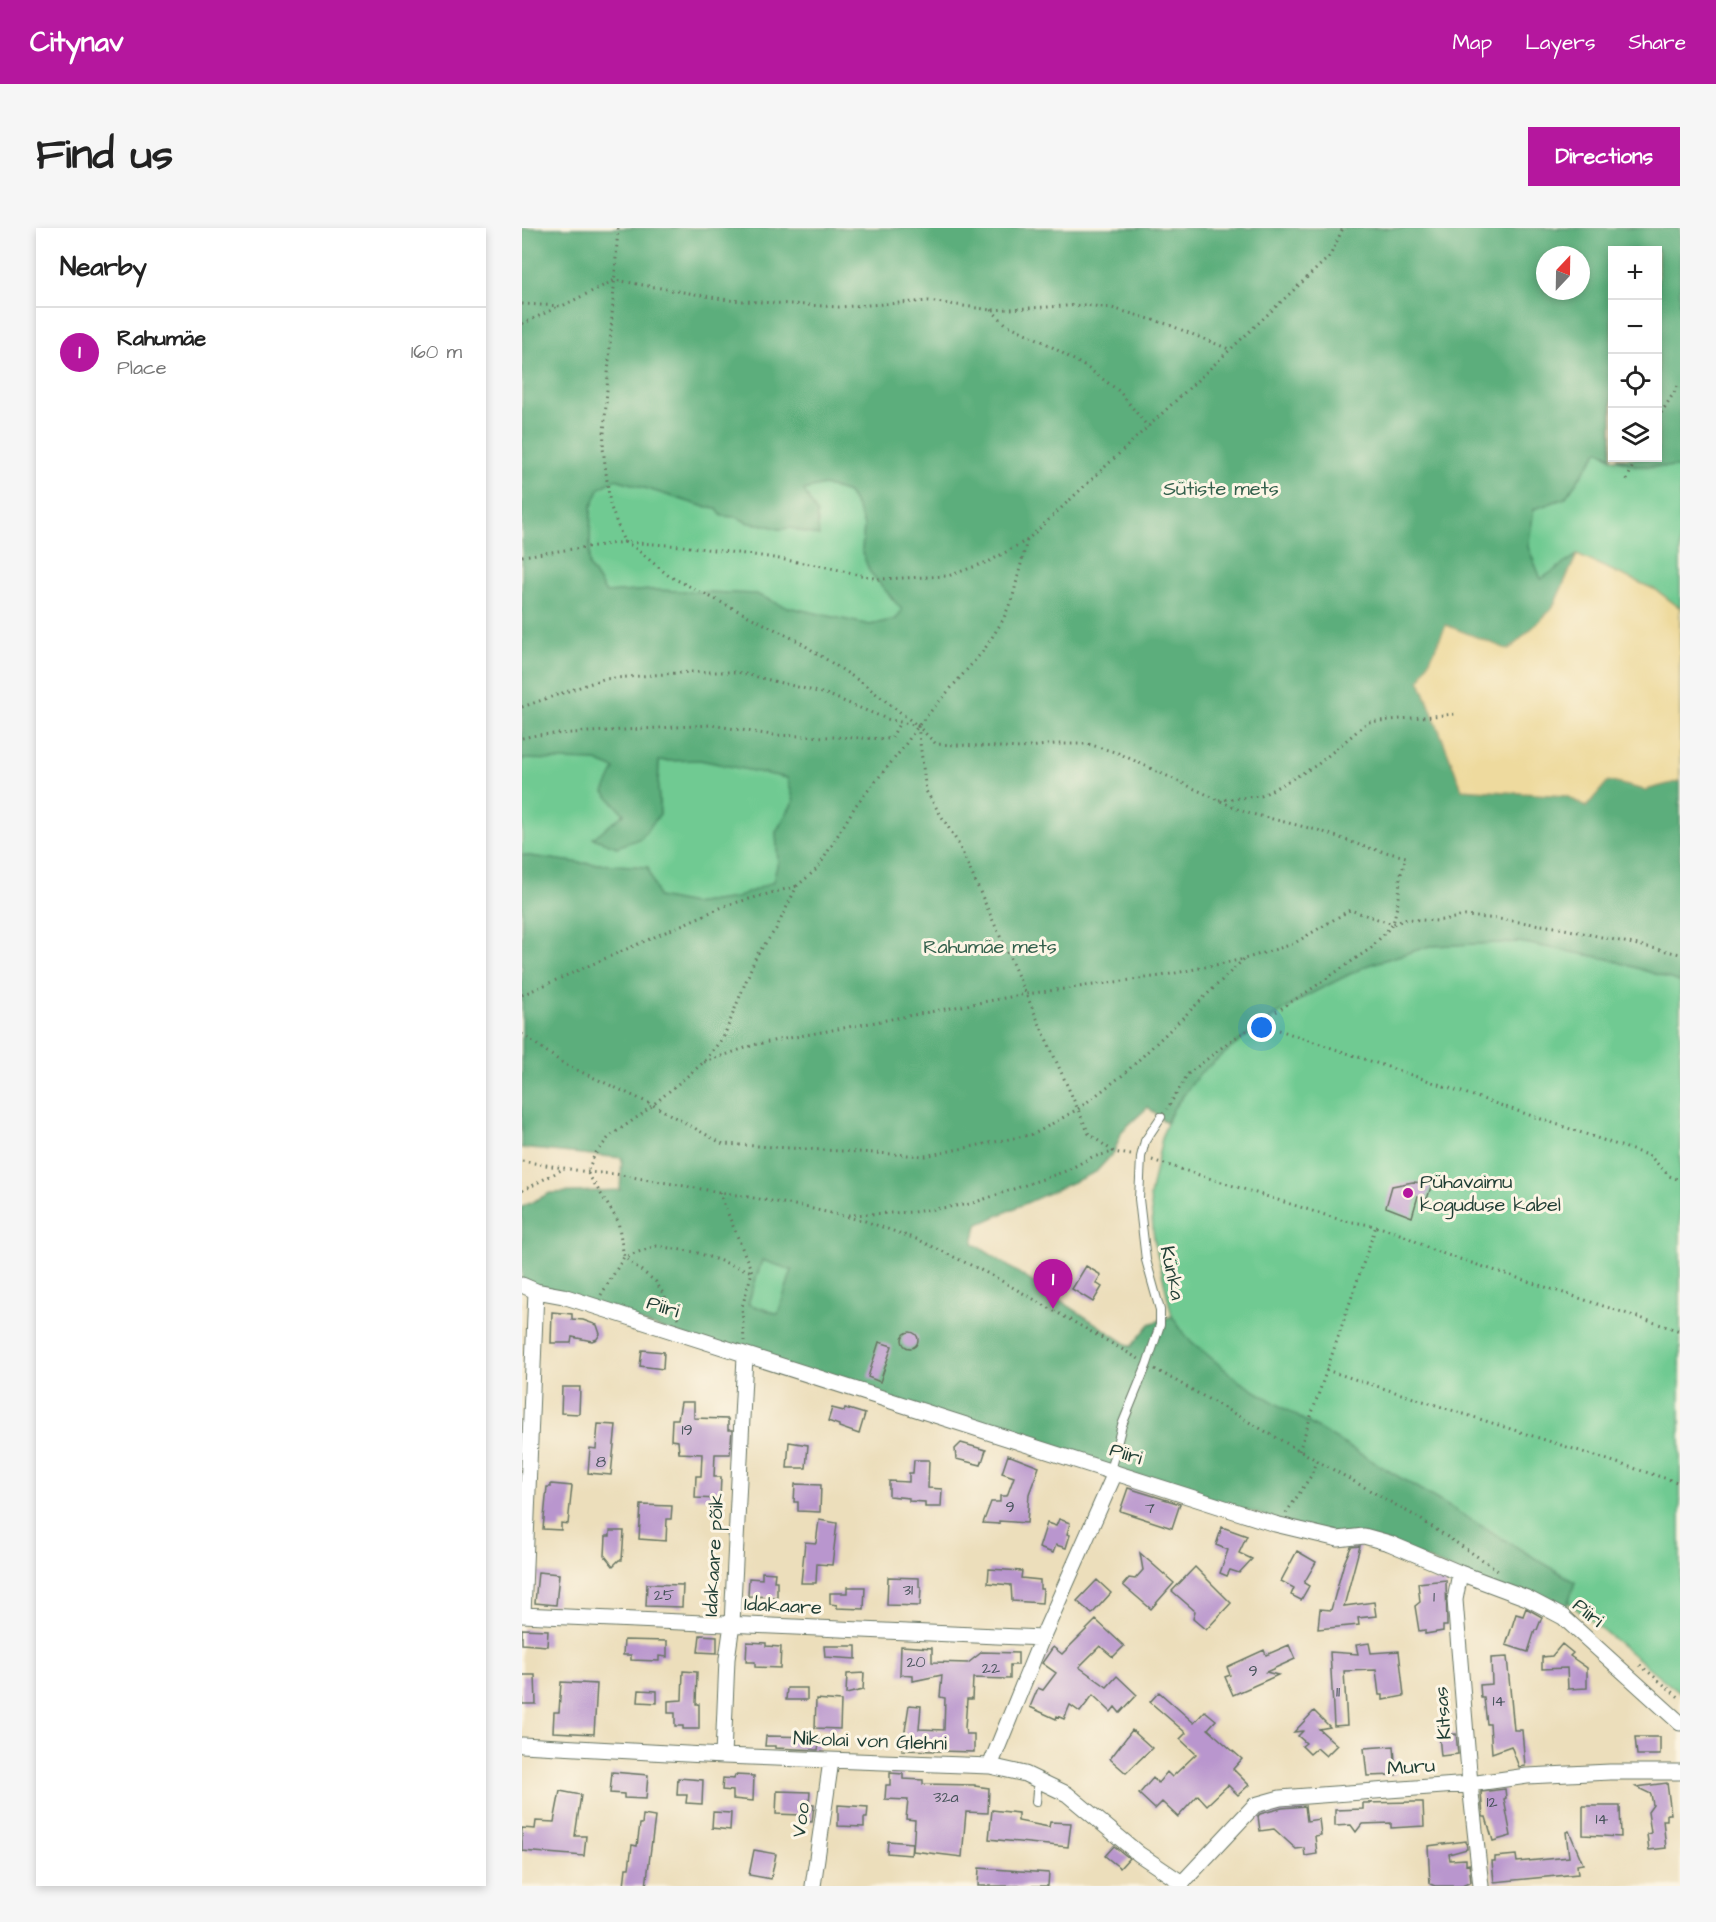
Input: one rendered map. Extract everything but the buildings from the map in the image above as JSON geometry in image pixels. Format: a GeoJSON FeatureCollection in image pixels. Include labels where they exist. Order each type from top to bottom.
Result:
{"type":"FeatureCollection","features":[{"type":"Feature","properties":{"kind":"street","name":"Piiri"},"geometry":{"type":"LineString","coordinates":[[529,1288],[563,1296],[1280,1525],[1338,1539],[1364,1536],[1389,1543],[1527,1598],[1563,1617],[1680,1722]]}},
{"type":"Feature","properties":{"kind":"street"},"geometry":{"type":"LineString","coordinates":[[523,1615],[529,1288]]}},
{"type":"Feature","properties":{"kind":"street","name":"Idakaare põik"},"geometry":{"type":"LineString","coordinates":[[723,1756],[745,1356]]}},
{"type":"Feature","properties":{"kind":"street","name":"Künka"},"geometry":{"type":"LineString","coordinates":[[990,1766],[1112,1472]]}},
{"type":"Feature","properties":{"kind":"street","name":"Kitsas"},"geometry":{"type":"LineString","coordinates":[[1460,1573],[1455,1600],[1480,1886]]}},
{"type":"Feature","properties":{"kind":"street","name":"Idakaare"},"geometry":{"type":"LineString","coordinates":[[523,1615],[1042,1638]]}},
{"type":"Feature","properties":{"kind":"street","name":"Nikolai von Glehni"},"geometry":{"type":"LineString","coordinates":[[522,1745],[831,1761],[990,1766],[1038,1779],[1067,1794],[1139,1854],[1182,1884]]}},
{"type":"Feature","properties":{"kind":"street","name":"Voo"},"geometry":{"type":"LineString","coordinates":[[813,1886],[831,1761]]}},
{"type":"Feature","properties":{"kind":"street","name":"Muru"},"geometry":{"type":"LineString","coordinates":[[1182,1884],[1255,1805],[1280,1798],[1470,1784],[1527,1776],[1610,1772],[1680,1772]]}},
{"type":"Feature","properties":{"kind":"lane","name":"Künka"},"geometry":{"type":"LineString","coordinates":[[1112,1472],[1122,1425],[1160,1325],[1160,1310],[1146,1260],[1139,1199],[1141,1156],[1145,1141],[1161,1118]]}},
{"type":"Feature","properties":{"kind":"lane"},"geometry":{"type":"LineString","coordinates":[[1036,1802],[1038,1779]]}},
{"type":"Feature","properties":{"kind":"path"},"geometry":{"type":"LineString","coordinates":[[618,228],[603,448],[608,477],[609,505],[624,542],[634,547],[669,576],[798,641],[861,682],[918,726],[936,744],[1021,748],[1055,744],[1088,744],[1118,753],[1244,812],[1321,831],[1365,847],[1406,857],[1400,877],[1399,897],[1393,924]]}},
{"type":"Feature","properties":{"kind":"path"},"geometry":{"type":"LineString","coordinates":[[522,556],[624,542],[682,546],[761,556],[822,566],[878,579],[948,576],[990,561],[1027,540],[1231,350],[1330,256],[1343,228]]}},
{"type":"Feature","properties":{"kind":"path"},"geometry":{"type":"LineString","coordinates":[[522,324],[615,280],[728,300],[839,307],[929,301],[991,310],[1084,305],[1112,308],[1167,324],[1231,350]]}},
{"type":"Feature","properties":{"kind":"path"},"geometry":{"type":"LineString","coordinates":[[522,304],[562,306]]}},
{"type":"Feature","properties":{"kind":"path"},"geometry":{"type":"LineString","coordinates":[[991,310],[1006,324],[1044,342],[1089,369],[1119,391],[1148,427]]}},
{"type":"Feature","properties":{"kind":"path"},"geometry":{"type":"LineString","coordinates":[[1662,412],[1680,383]]}},
{"type":"Feature","properties":{"kind":"path"},"geometry":{"type":"LineString","coordinates":[[1627,480],[1634,462]]}},
{"type":"Feature","properties":{"kind":"path"},"geometry":{"type":"LineString","coordinates":[[587,1172],[595,1154],[610,1136],[653,1105],[704,1062],[724,1036],[756,956],[776,929],[797,886],[818,868],[855,805],[903,748],[918,726],[984,650],[1003,620],[1013,596],[1027,540]]}},
{"type":"Feature","properties":{"kind":"path"},"geometry":{"type":"LineString","coordinates":[[522,707],[603,679],[690,672],[737,672],[826,694],[887,719],[918,726]]}},
{"type":"Feature","properties":{"kind":"path"},"geometry":{"type":"LineString","coordinates":[[1217,800],[1261,796],[1317,765],[1368,722],[1455,714]]}},
{"type":"Feature","properties":{"kind":"path"},"geometry":{"type":"LineString","coordinates":[[522,738],[537,735],[711,725],[772,735],[891,739],[900,722]]}},
{"type":"Feature","properties":{"kind":"path"},"geometry":{"type":"LineString","coordinates":[[918,726],[926,791],[958,843],[1089,1134],[1114,1152]]}},
{"type":"Feature","properties":{"kind":"path"},"geometry":{"type":"LineString","coordinates":[[522,995],[727,905],[797,886]]}},
{"type":"Feature","properties":{"kind":"path"},"geometry":{"type":"LineString","coordinates":[[704,1062],[757,1044],[1026,994],[1161,976],[1244,959],[1293,944],[1350,910],[1393,924]]}},
{"type":"Feature","properties":{"kind":"path"},"geometry":{"type":"LineString","coordinates":[[1161,1118],[1188,1074],[1230,1041],[1371,948],[1393,924],[1407,919],[1437,921],[1466,916],[1499,918],[1555,927],[1680,954]]}},
{"type":"Feature","properties":{"kind":"path"},"geometry":{"type":"LineString","coordinates":[[522,1034],[564,1064],[653,1105],[723,1144],[925,1156],[1034,1134],[1078,1110],[1124,1074],[1244,959]]}},
{"type":"Feature","properties":{"kind":"path"},"geometry":{"type":"LineString","coordinates":[[1279,1030],[1650,1156],[1669,1176],[1680,1180]]}},
{"type":"Feature","properties":{"kind":"path"},"geometry":{"type":"LineString","coordinates":[[844,1215],[913,1212],[970,1204],[1066,1171],[1092,1157],[1114,1152],[1141,1156],[1344,1221],[1376,1225],[1408,1236],[1432,1250],[1680,1331]]}},
{"type":"Feature","properties":{"kind":"path"},"geometry":{"type":"LineString","coordinates":[[522,1161],[587,1172],[615,1173],[844,1215],[919,1240],[991,1275],[1417,1517],[1503,1573]]}},
{"type":"Feature","properties":{"kind":"path"},"geometry":{"type":"LineString","coordinates":[[522,1191],[565,1168]]}},
{"type":"Feature","properties":{"kind":"path"},"geometry":{"type":"LineString","coordinates":[[587,1172],[618,1221],[624,1257],[656,1282],[691,1338]]}},
{"type":"Feature","properties":{"kind":"path"},"geometry":{"type":"LineString","coordinates":[[718,1192],[752,1272],[742,1307],[745,1356]]}},
{"type":"Feature","properties":{"kind":"path"},"geometry":{"type":"LineString","coordinates":[[1299,1451],[1376,1225]]}},
{"type":"Feature","properties":{"kind":"path"},"geometry":{"type":"LineString","coordinates":[[594,1307],[624,1257],[656,1246],[695,1252],[752,1272]]}},
{"type":"Feature","properties":{"kind":"path"},"geometry":{"type":"LineString","coordinates":[[1326,1370],[1680,1483]]}},
{"type":"Feature","properties":{"kind":"path"},"geometry":{"type":"LineString","coordinates":[[1280,1525],[1311,1476],[1316,1461]]}},
{"type":"Feature","properties":{"kind":"path"},"geometry":{"type":"LineString","coordinates":[[1637,1663],[1680,1698]]}},
{"type":"Feature","properties":{"kind":"green space"},"geometry":{"type":"Polygon","coordinates":[[[522,228],[1680,228],[1680,467],[1637,466],[1627,462],[1662,462],[1662,246],[1608,246],[1608,454],[1599,450],[1565,498],[1534,509],[1528,547],[1541,579],[1577,555],[1552,609],[1509,650],[1420,681],[1462,789],[1567,796],[1586,807],[1608,781],[1645,790],[1680,781],[1680,982],[1609,959],[1519,942],[1430,946],[1368,965],[1306,996],[1259,1026],[1200,1073],[1173,1109],[1166,1123],[1148,1107],[1122,1131],[1114,1152],[1096,1172],[977,1225],[973,1243],[1131,1347],[1150,1324],[1172,1316],[1186,1337],[1240,1382],[1575,1582],[1563,1617],[1389,1543],[1338,1539],[522,1285],[522,1207],[550,1193],[620,1190],[622,1158],[522,1148],[522,855],[581,863],[648,867],[658,897],[692,904],[736,898],[773,882],[778,862],[776,832],[794,801],[787,778],[700,760],[659,761],[660,814],[641,838],[617,847],[593,838],[624,814],[604,792],[615,769],[596,761],[522,759],[522,228]],[[616,479],[600,488],[591,508],[589,566],[606,593],[653,590],[756,594],[783,606],[870,625],[896,619],[902,610],[870,572],[862,552],[864,526],[857,507],[848,493],[824,485],[804,490],[817,514],[819,536],[791,528],[779,529],[749,523],[736,517],[722,516],[716,508],[702,506],[616,479]],[[762,1260],[748,1304],[778,1314],[792,1270],[762,1260]]]}},
{"type":"Feature","properties":{"kind":"green space"},"geometry":{"type":"Polygon","coordinates":[[[1599,450],[1608,456],[1608,462],[1624,462],[1637,466],[1680,467],[1680,608],[1656,590],[1541,579],[1528,547],[1534,509],[1565,498],[1599,450]]]}},
{"type":"Feature","properties":{"kind":"green space"},"geometry":{"type":"Polygon","coordinates":[[[616,479],[702,506],[716,508],[722,516],[736,517],[749,523],[779,529],[791,528],[818,536],[817,514],[803,490],[824,485],[848,493],[857,507],[864,526],[862,552],[870,572],[903,610],[896,619],[870,625],[783,606],[756,594],[653,590],[606,593],[589,566],[591,508],[600,487],[616,479]]]}},
{"type":"Feature","properties":{"kind":"green space"},"geometry":{"type":"Polygon","coordinates":[[[522,759],[597,761],[616,769],[624,814],[594,838],[617,847],[660,814],[659,761],[700,760],[788,778],[794,801],[776,832],[778,862],[773,883],[736,898],[692,904],[658,897],[647,867],[581,863],[522,855],[522,759]]]}},
{"type":"Feature","properties":{"kind":"green space"},"geometry":{"type":"Polygon","coordinates":[[[1519,942],[1609,959],[1680,982],[1680,1693],[1568,1602],[1575,1582],[1240,1382],[1186,1337],[1172,1316],[1154,1239],[1150,1196],[1163,1133],[1173,1109],[1200,1073],[1259,1026],[1306,996],[1368,965],[1430,946],[1519,942]]]}},
{"type":"Feature","properties":{"kind":"green space"},"geometry":{"type":"Polygon","coordinates":[[[762,1260],[792,1270],[778,1314],[748,1304],[762,1260]]]}},
{"type":"Feature","properties":{"kind":"sand"},"geometry":{"type":"Polygon","coordinates":[[[1577,555],[1656,590],[1680,608],[1680,781],[1645,790],[1608,781],[1586,807],[1567,796],[1462,789],[1420,681],[1446,625],[1509,650],[1552,609],[1577,555]]]}},
{"type":"Feature","properties":{"kind":"place","name":"Pühavaimu koguduse kabel"},"geometry":{"type":"Point","coordinates":[1408,1193]}},
{"type":"Feature","properties":{"kind":"place","name":"Rahumäe"},"geometry":{"type":"Point","coordinates":[1053,1309]}},
{"type":"Feature","properties":{"kind":"park label","name":"Sütiste mets"},"geometry":{"type":"Point","coordinates":[1221,489]}},
{"type":"Feature","properties":{"kind":"park label","name":"Rahumäe mets"},"geometry":{"type":"Point","coordinates":[990,947]}}]}
